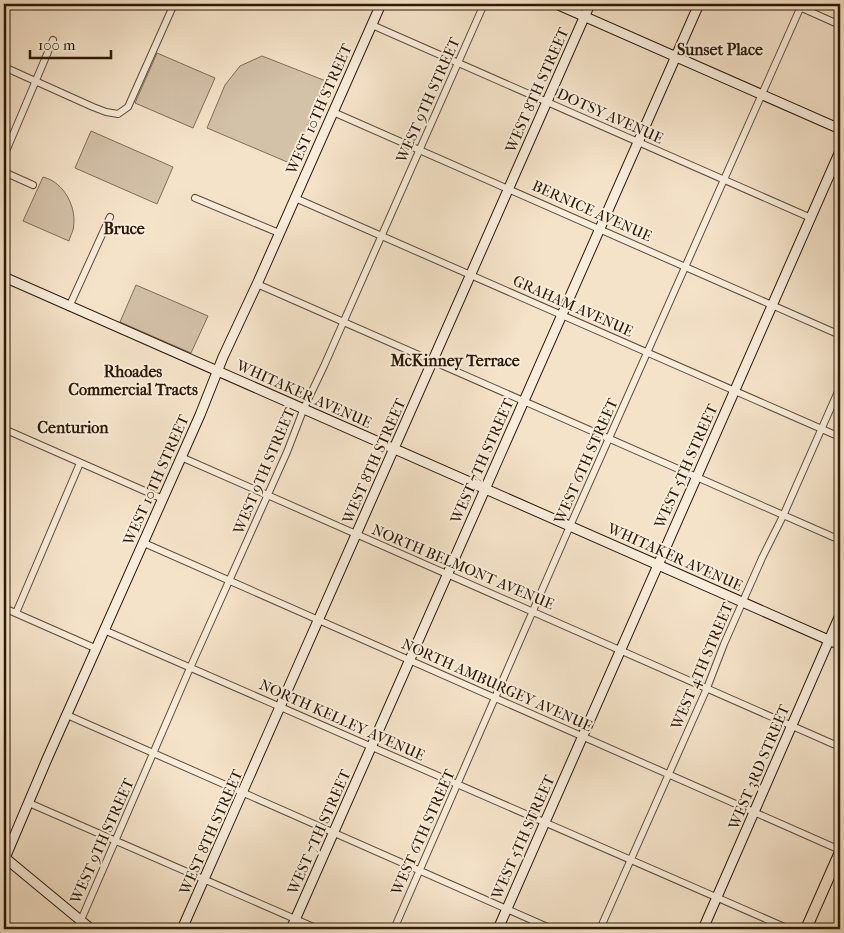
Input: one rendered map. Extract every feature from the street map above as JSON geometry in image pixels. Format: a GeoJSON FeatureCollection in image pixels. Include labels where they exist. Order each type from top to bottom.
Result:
{"type":"FeatureCollection","features":[{"type":"Feature","properties":{"kind":"main road"},"geometry":{"type":"LineString","coordinates":[[806,929],[840,851]]}},
{"type":"Feature","properties":{"kind":"street"},"geometry":{"type":"LineString","coordinates":[[4,67],[93,107],[118,114],[128,107],[174,4]]}},
{"type":"Feature","properties":{"kind":"street","name":"WEST 10TH STREET"},"geometry":{"type":"LineString","coordinates":[[5,861],[66,715],[144,543],[217,371],[381,4]]}},
{"type":"Feature","properties":{"kind":"street","name":"WEST 9TH STREET"},"geometry":{"type":"LineString","coordinates":[[86,926],[116,841],[190,668],[484,4]]}},
{"type":"Feature","properties":{"kind":"street"},"geometry":{"type":"LineString","coordinates":[[556,4],[676,55],[840,129]]}},
{"type":"Feature","properties":{"kind":"street","name":"WEST 8TH STREET"},"geometry":{"type":"LineString","coordinates":[[182,929],[244,793],[590,4]]}},
{"type":"Feature","properties":{"kind":"street","name":"WEST 7TH STREET"},"geometry":{"type":"LineString","coordinates":[[291,929],[699,4]]}},
{"type":"Feature","properties":{"kind":"street"},"geometry":{"type":"LineString","coordinates":[[793,4],[802,5],[840,24]]}},
{"type":"Feature","properties":{"kind":"street","name":"WEST 6TH STREET"},"geometry":{"type":"LineString","coordinates":[[394,929],[570,526],[802,5]]}},
{"type":"Feature","properties":{"kind":"street","name":"DOTSY AVENUE"},"geometry":{"type":"LineString","coordinates":[[372,25],[811,218]]}},
{"type":"Feature","properties":{"kind":"street"},"geometry":{"type":"LineString","coordinates":[[4,156],[53,40]]}},
{"type":"Feature","properties":{"kind":"street","name":"BERNICE AVENUE"},"geometry":{"type":"LineString","coordinates":[[333,112],[840,335]]}},
{"type":"Feature","properties":{"kind":"street","name":"WEST 5TH STREET"},"geometry":{"type":"LineString","coordinates":[[498,929],[840,151]]}},
{"type":"Feature","properties":{"kind":"street"},"geometry":{"type":"LineString","coordinates":[[4,172],[33,185]]}},
{"type":"Feature","properties":{"kind":"street"},"geometry":{"type":"LineString","coordinates":[[195,198],[279,234]]}},
{"type":"Feature","properties":{"kind":"street","name":"GRAHAM AVENUE"},"geometry":{"type":"LineString","coordinates":[[295,198],[840,437]]}},
{"type":"Feature","properties":{"kind":"street"},"geometry":{"type":"LineString","coordinates":[[69,307],[110,217]]}},
{"type":"Feature","properties":{"kind":"street","name":"WHITAKER AVENUE"},"geometry":{"type":"LineString","coordinates":[[4,277],[840,645]]}},
{"type":"Feature","properties":{"kind":"street"},"geometry":{"type":"LineString","coordinates":[[257,284],[840,540]]}},
{"type":"Feature","properties":{"kind":"street","name":"WEST 4TH STREET"},"geometry":{"type":"LineString","coordinates":[[600,929],[707,688],[762,558],[783,516],[840,387]]}},
{"type":"Feature","properties":{"kind":"street"},"geometry":{"type":"LineString","coordinates":[[4,429],[163,498]]}},
{"type":"Feature","properties":{"kind":"street","name":"NORTH BELMONT AVENUE"},"geometry":{"type":"LineString","coordinates":[[181,457],[840,747]]}},
{"type":"Feature","properties":{"kind":"street"},"geometry":{"type":"LineString","coordinates":[[16,613],[80,463]]}},
{"type":"Feature","properties":{"kind":"street","name":"NORTH AMBURGEY AVENUE"},"geometry":{"type":"LineString","coordinates":[[144,543],[840,851]]}},
{"type":"Feature","properties":{"kind":"street"},"geometry":{"type":"LineString","coordinates":[[4,608],[97,649]]}},
{"type":"Feature","properties":{"kind":"street","name":"WEST 3RD STREET"},"geometry":{"type":"LineString","coordinates":[[703,929],[840,615]]}},
{"type":"Feature","properties":{"kind":"street","name":"NORTH KELLEY AVENUE"},"geometry":{"type":"LineString","coordinates":[[104,630],[789,929]]}},
{"type":"Feature","properties":{"kind":"street"},"geometry":{"type":"LineString","coordinates":[[66,715],[552,929]]}},
{"type":"Feature","properties":{"kind":"street"},"geometry":{"type":"LineString","coordinates":[[29,803],[318,929]]}},
{"type":"Feature","properties":{"kind":"street"},"geometry":{"type":"LineString","coordinates":[[5,861],[86,926]]}},
{"type":"Feature","properties":{"kind":"shaded area"},"geometry":{"type":"Polygon","coordinates":[[[157,53],[215,78],[193,128],[135,103],[157,53]]]}},
{"type":"Feature","properties":{"kind":"shaded area"},"geometry":{"type":"Polygon","coordinates":[[[262,56],[326,81],[292,164],[207,128],[225,85],[240,66],[262,56]]]}},
{"type":"Feature","properties":{"kind":"shaded area"},"geometry":{"type":"Polygon","coordinates":[[[91,131],[173,167],[157,204],[75,168],[91,131]]]}},
{"type":"Feature","properties":{"kind":"shaded area"},"geometry":{"type":"Polygon","coordinates":[[[43,177],[57,184],[68,197],[74,222],[69,241],[23,221],[43,177]]]}},
{"type":"Feature","properties":{"kind":"shaded area"},"geometry":{"type":"Polygon","coordinates":[[[136,285],[208,316],[191,353],[120,322],[136,285]]]}},
{"type":"Feature","properties":{"kind":"district","name":"Sunset Place"},"geometry":{"type":"Point","coordinates":[720,49]}},
{"type":"Feature","properties":{"kind":"district","name":"Bruce"},"geometry":{"type":"Point","coordinates":[124,228]}},
{"type":"Feature","properties":{"kind":"district","name":"McKinney Terrace"},"geometry":{"type":"Point","coordinates":[455,360]}},
{"type":"Feature","properties":{"kind":"district","name":"Rhoades Commercial Tracts"},"geometry":{"type":"Point","coordinates":[133,380]}},
{"type":"Feature","properties":{"kind":"district","name":"Centurion"},"geometry":{"type":"Point","coordinates":[73,427]}}]}
